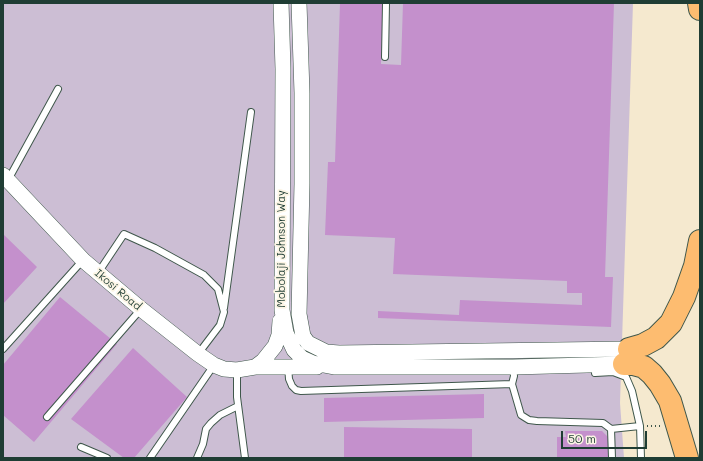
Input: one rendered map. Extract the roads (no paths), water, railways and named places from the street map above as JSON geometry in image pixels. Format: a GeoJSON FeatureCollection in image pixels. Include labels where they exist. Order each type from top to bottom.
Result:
{"type":"FeatureCollection","features":[{"type":"Feature","properties":{"kind":"highway"},"geometry":{"type":"LineString","coordinates":[[699,3],[700,9]]}},
{"type":"Feature","properties":{"kind":"highway"},"geometry":{"type":"LineString","coordinates":[[687,458],[670,401],[660,384],[652,374],[644,368],[634,364],[627,356],[656,338],[671,322],[684,297],[695,266],[700,241]]}},
{"type":"Feature","properties":{"kind":"street","name":"Mobolaji Johnson Way"},"geometry":{"type":"LineString","coordinates":[[281,3],[283,69],[282,310],[287,337],[294,350],[302,358],[334,366],[513,367],[627,356]]}},
{"type":"Feature","properties":{"kind":"street","name":"Mobolaji Johnson Way"},"geometry":{"type":"LineString","coordinates":[[300,3],[302,184],[298,294],[301,331],[308,343],[314,360]]}},
{"type":"Feature","properties":{"kind":"street","name":"Ikosi Road"},"geometry":{"type":"LineString","coordinates":[[5,177],[83,260],[141,309],[198,354],[214,364],[224,369],[237,370],[255,367],[288,366],[314,360]]}},
{"type":"Feature","properties":{"kind":"street"},"geometry":{"type":"LineString","coordinates":[[275,346],[279,336],[282,310]]}},
{"type":"Feature","properties":{"kind":"street"},"geometry":{"type":"LineString","coordinates":[[255,367],[263,361],[275,346],[287,337],[301,331]]}},
{"type":"Feature","properties":{"kind":"street","name":"Mobolaji Johnson Way"},"geometry":{"type":"LineString","coordinates":[[314,360],[326,352],[627,356]]}},
{"type":"Feature","properties":{"kind":"lane"},"geometry":{"type":"LineString","coordinates":[[385,57],[386,3]]}},
{"type":"Feature","properties":{"kind":"lane"},"geometry":{"type":"LineString","coordinates":[[5,177],[58,89]]}},
{"type":"Feature","properties":{"kind":"lane"},"geometry":{"type":"LineString","coordinates":[[198,354],[220,326],[224,312],[251,112]]}},
{"type":"Feature","properties":{"kind":"lane"},"geometry":{"type":"LineString","coordinates":[[98,273],[124,234],[155,248],[204,275],[218,289],[224,312]]}},
{"type":"Feature","properties":{"kind":"lane"},"geometry":{"type":"LineString","coordinates":[[3,349],[83,260]]}},
{"type":"Feature","properties":{"kind":"lane"},"geometry":{"type":"LineString","coordinates":[[47,417],[141,309]]}},
{"type":"Feature","properties":{"kind":"lane"},"geometry":{"type":"LineString","coordinates":[[150,458],[214,364]]}},
{"type":"Feature","properties":{"kind":"lane"},"geometry":{"type":"LineString","coordinates":[[288,366],[289,379],[292,386],[296,390],[301,391],[512,384]]}},
{"type":"Feature","properties":{"kind":"lane"},"geometry":{"type":"LineString","coordinates":[[513,367],[514,376],[512,384],[521,415],[529,420],[545,422],[596,422],[603,423],[611,429],[640,426]]}},
{"type":"Feature","properties":{"kind":"lane"},"geometry":{"type":"LineString","coordinates":[[237,370],[238,406],[245,458]]}},
{"type":"Feature","properties":{"kind":"lane"},"geometry":{"type":"LineString","coordinates":[[595,373],[613,372],[626,377],[632,391],[640,426],[642,458]]}},
{"type":"Feature","properties":{"kind":"lane"},"geometry":{"type":"LineString","coordinates":[[197,458],[203,444],[206,429],[220,415],[238,406]]}},
{"type":"Feature","properties":{"kind":"lane"},"geometry":{"type":"LineString","coordinates":[[611,429],[612,458]]}},
{"type":"Feature","properties":{"kind":"lane"},"geometry":{"type":"LineString","coordinates":[[81,447],[107,458]]}}]}
